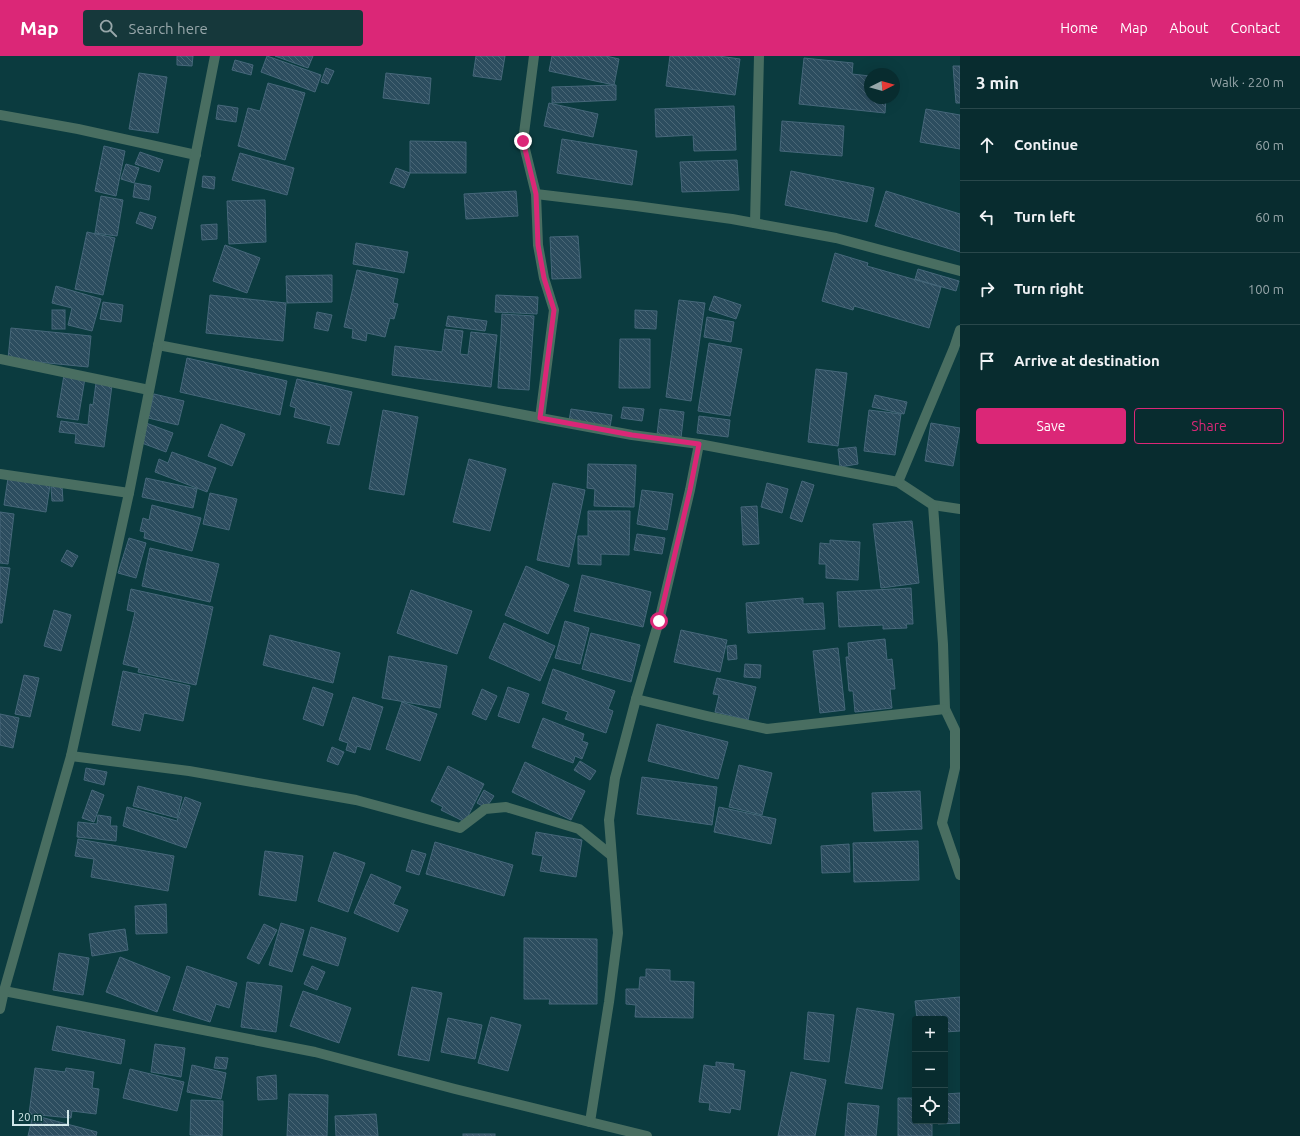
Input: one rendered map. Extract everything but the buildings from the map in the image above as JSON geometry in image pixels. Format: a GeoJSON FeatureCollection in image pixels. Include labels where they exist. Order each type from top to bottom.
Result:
{"type":"FeatureCollection","features":[{"type":"Feature","properties":{"kind":"street"},"geometry":{"type":"LineString","coordinates":[[0,1009],[71,756],[129,493],[215,56]]}},
{"type":"Feature","properties":{"kind":"street"},"geometry":{"type":"LineString","coordinates":[[534,56],[523,141],[536,194],[538,245],[544,278],[554,310],[540,418]]}},
{"type":"Feature","properties":{"kind":"street"},"geometry":{"type":"LineString","coordinates":[[755,223],[759,56]]}},
{"type":"Feature","properties":{"kind":"street"},"geometry":{"type":"LineString","coordinates":[[0,115],[78,129],[196,155]]}},
{"type":"Feature","properties":{"kind":"street"},"geometry":{"type":"LineString","coordinates":[[536,194],[636,206],[755,223],[836,238],[960,271]]}},
{"type":"Feature","properties":{"kind":"street"},"geometry":{"type":"LineString","coordinates":[[898,482],[957,348],[960,330]]}},
{"type":"Feature","properties":{"kind":"street"},"geometry":{"type":"LineString","coordinates":[[158,344],[540,418],[632,435],[699,444],[898,482],[933,505],[960,509]]}},
{"type":"Feature","properties":{"kind":"street"},"geometry":{"type":"LineString","coordinates":[[0,359],[149,390]]}},
{"type":"Feature","properties":{"kind":"street"},"geometry":{"type":"LineString","coordinates":[[590,1122],[609,1002],[618,932],[609,820],[616,778],[662,606],[690,490],[699,444]]}},
{"type":"Feature","properties":{"kind":"street"},"geometry":{"type":"LineString","coordinates":[[0,474],[129,493]]}},
{"type":"Feature","properties":{"kind":"street"},"geometry":{"type":"LineString","coordinates":[[933,505],[943,644],[945,709],[955,730],[955,768],[942,823],[960,875]]}},
{"type":"Feature","properties":{"kind":"street"},"geometry":{"type":"LineString","coordinates":[[636,699],[767,729],[945,709]]}},
{"type":"Feature","properties":{"kind":"street"},"geometry":{"type":"LineString","coordinates":[[71,756],[188,771],[356,800],[460,828],[485,810],[506,807],[579,829],[612,855]]}},
{"type":"Feature","properties":{"kind":"street"},"geometry":{"type":"LineString","coordinates":[[4,991],[315,1052],[455,1089],[646,1136]]}},
{"type":"Feature","properties":{"kind":"route"},"geometry":{"type":"LineString","coordinates":[[523,141],[536,194],[538,245],[544,278],[554,310],[540,418],[632,435],[699,444],[690,490],[659,621]]}}]}
